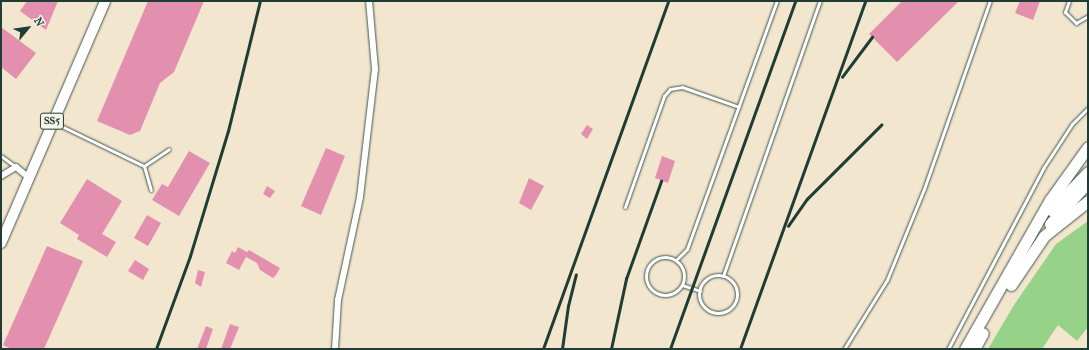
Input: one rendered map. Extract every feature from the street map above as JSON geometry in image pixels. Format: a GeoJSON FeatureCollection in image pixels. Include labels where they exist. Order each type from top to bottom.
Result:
{"type":"FeatureCollection","features":[{"type":"Feature","properties":{"kind":"highway"},"geometry":{"type":"LineString","coordinates":[[965,349],[1054,195],[1088,147]]}},
{"type":"Feature","properties":{"kind":"highway"},"geometry":{"type":"LineString","coordinates":[[1039,223],[1088,172]]}},
{"type":"Feature","properties":{"kind":"highway"},"geometry":{"type":"LineString","coordinates":[[1044,236],[1045,229],[1088,182]]}},
{"type":"Feature","properties":{"kind":"highway"},"geometry":{"type":"LineString","coordinates":[[974,349],[1016,277],[1044,236],[1088,201]]}},
{"type":"Feature","properties":{"kind":"main road","name":"SS5"},"geometry":{"type":"LineString","coordinates":[[1,243],[28,177],[105,1]]}},
{"type":"Feature","properties":{"kind":"street"},"geometry":{"type":"LineString","coordinates":[[335,349],[338,300],[360,196],[375,68],[368,1]]}},
{"type":"Feature","properties":{"kind":"street"},"geometry":{"type":"LineString","coordinates":[[1,176],[16,167],[28,177]]}},
{"type":"Feature","properties":{"kind":"lane"},"geometry":{"type":"LineString","coordinates":[[676,260],[687,248],[777,1]]}},
{"type":"Feature","properties":{"kind":"lane"},"geometry":{"type":"LineString","coordinates":[[723,276],[820,1]]}},
{"type":"Feature","properties":{"kind":"lane"},"geometry":{"type":"LineString","coordinates":[[844,349],[887,280],[924,189],[990,1]]}},
{"type":"Feature","properties":{"kind":"lane"},"geometry":{"type":"LineString","coordinates":[[1069,1],[1065,12],[1076,23],[1088,16]]}},
{"type":"Feature","properties":{"kind":"lane"},"geometry":{"type":"LineString","coordinates":[[625,207],[664,96],[670,90],[682,88],[739,107]]}},
{"type":"Feature","properties":{"kind":"lane"},"geometry":{"type":"LineString","coordinates":[[948,349],[1044,167],[1072,124],[1088,108]]}},
{"type":"Feature","properties":{"kind":"lane"},"geometry":{"type":"LineString","coordinates":[[52,122],[144,166],[151,190]]}},
{"type":"Feature","properties":{"kind":"lane"},"geometry":{"type":"LineString","coordinates":[[144,166],[170,149]]}},
{"type":"Feature","properties":{"kind":"lane"},"geometry":{"type":"LineString","coordinates":[[1,156],[16,167]]}},
{"type":"Feature","properties":{"kind":"lane"},"geometry":{"type":"LineString","coordinates":[[658,258],[676,260],[683,269],[682,285],[673,293],[661,294],[651,288],[646,277],[649,266],[658,258]]}},
{"type":"Feature","properties":{"kind":"lane"},"geometry":{"type":"LineString","coordinates":[[717,275],[723,276],[734,283],[737,294],[733,306],[729,310],[717,313],[706,308],[702,303],[700,291],[706,280],[717,275]]}},
{"type":"Feature","properties":{"kind":"lane"},"geometry":{"type":"LineString","coordinates":[[682,285],[700,291]]}},
{"type":"Feature","properties":{"kind":"green space"},"geometry":{"type":"Polygon","coordinates":[[[1088,221],[1088,327],[1077,341],[1058,325],[1042,349],[988,349],[1014,305],[1056,244],[1088,221]]]}},
{"type":"Feature","properties":{"kind":"building"},"geometry":{"type":"Polygon","coordinates":[[[27,1],[58,1],[46,30],[20,11],[27,1]]]}},
{"type":"Feature","properties":{"kind":"building"},"geometry":{"type":"Polygon","coordinates":[[[148,1],[204,1],[174,72],[160,83],[140,131],[130,135],[97,121],[148,1]]]}},
{"type":"Feature","properties":{"kind":"building"},"geometry":{"type":"Polygon","coordinates":[[[902,1],[959,1],[897,62],[869,34],[902,1]]]}},
{"type":"Feature","properties":{"kind":"building"},"geometry":{"type":"Polygon","coordinates":[[[1020,1],[1040,1],[1033,20],[1015,13],[1020,1]]]}},
{"type":"Feature","properties":{"kind":"building"},"geometry":{"type":"Polygon","coordinates":[[[1,27],[36,53],[16,79],[1,67],[1,27]]]}},
{"type":"Feature","properties":{"kind":"building"},"geometry":{"type":"Polygon","coordinates":[[[587,125],[593,129],[587,139],[581,134],[587,125]]]}},
{"type":"Feature","properties":{"kind":"building"},"geometry":{"type":"Polygon","coordinates":[[[326,148],[345,156],[321,215],[301,206],[326,148]]]}},
{"type":"Feature","properties":{"kind":"building"},"geometry":{"type":"Polygon","coordinates":[[[189,151],[210,163],[179,216],[152,200],[162,184],[168,187],[189,151]]]}},
{"type":"Feature","properties":{"kind":"building"},"geometry":{"type":"Polygon","coordinates":[[[662,156],[675,161],[668,183],[655,178],[662,156]]]}},
{"type":"Feature","properties":{"kind":"building"},"geometry":{"type":"Polygon","coordinates":[[[529,178],[544,186],[531,210],[519,203],[529,178]]]}},
{"type":"Feature","properties":{"kind":"building"},"geometry":{"type":"Polygon","coordinates":[[[87,179],[122,201],[102,234],[116,242],[107,257],[77,239],[79,235],[60,223],[87,179]]]}},
{"type":"Feature","properties":{"kind":"building"},"geometry":{"type":"Polygon","coordinates":[[[267,186],[275,191],[270,198],[263,194],[267,186]]]}},
{"type":"Feature","properties":{"kind":"building"},"geometry":{"type":"Polygon","coordinates":[[[147,215],[161,223],[148,246],[134,238],[147,215]]]}},
{"type":"Feature","properties":{"kind":"building"},"geometry":{"type":"Polygon","coordinates":[[[47,246],[83,261],[44,349],[11,349],[3,345],[47,246]]]}},
{"type":"Feature","properties":{"kind":"building"},"geometry":{"type":"Polygon","coordinates":[[[238,247],[247,252],[249,250],[280,268],[276,275],[273,278],[260,270],[257,263],[246,257],[239,270],[226,263],[232,251],[235,253],[238,247]]]}},
{"type":"Feature","properties":{"kind":"building"},"geometry":{"type":"Polygon","coordinates":[[[135,260],[149,269],[143,280],[128,271],[135,260]]]}},
{"type":"Feature","properties":{"kind":"building"},"geometry":{"type":"Polygon","coordinates":[[[198,270],[205,272],[201,287],[195,283],[198,270]]]}},
{"type":"Feature","properties":{"kind":"building"},"geometry":{"type":"Polygon","coordinates":[[[230,324],[239,327],[230,349],[221,349],[230,324]]]}},
{"type":"Feature","properties":{"kind":"building"},"geometry":{"type":"Polygon","coordinates":[[[206,326],[213,329],[206,349],[197,349],[206,326]]]}},
{"type":"Feature","properties":{"kind":"railway"},"geometry":{"type":"LineString","coordinates":[[156,349],[190,256],[228,131],[260,1]]}},
{"type":"Feature","properties":{"kind":"railway"},"geometry":{"type":"LineString","coordinates":[[543,349],[668,1]]}},
{"type":"Feature","properties":{"kind":"railway"},"geometry":{"type":"LineString","coordinates":[[670,349],[795,1]]}},
{"type":"Feature","properties":{"kind":"railway"},"geometry":{"type":"LineString","coordinates":[[740,349],[865,1]]}},
{"type":"Feature","properties":{"kind":"railway"},"geometry":{"type":"LineString","coordinates":[[842,77],[872,37]]}},
{"type":"Feature","properties":{"kind":"railway"},"geometry":{"type":"LineString","coordinates":[[788,226],[807,199],[881,125]]}},
{"type":"Feature","properties":{"kind":"railway"},"geometry":{"type":"LineString","coordinates":[[611,349],[626,279],[661,181]]}},
{"type":"Feature","properties":{"kind":"railway"},"geometry":{"type":"LineString","coordinates":[[562,349],[568,306],[576,275]]}}]}
